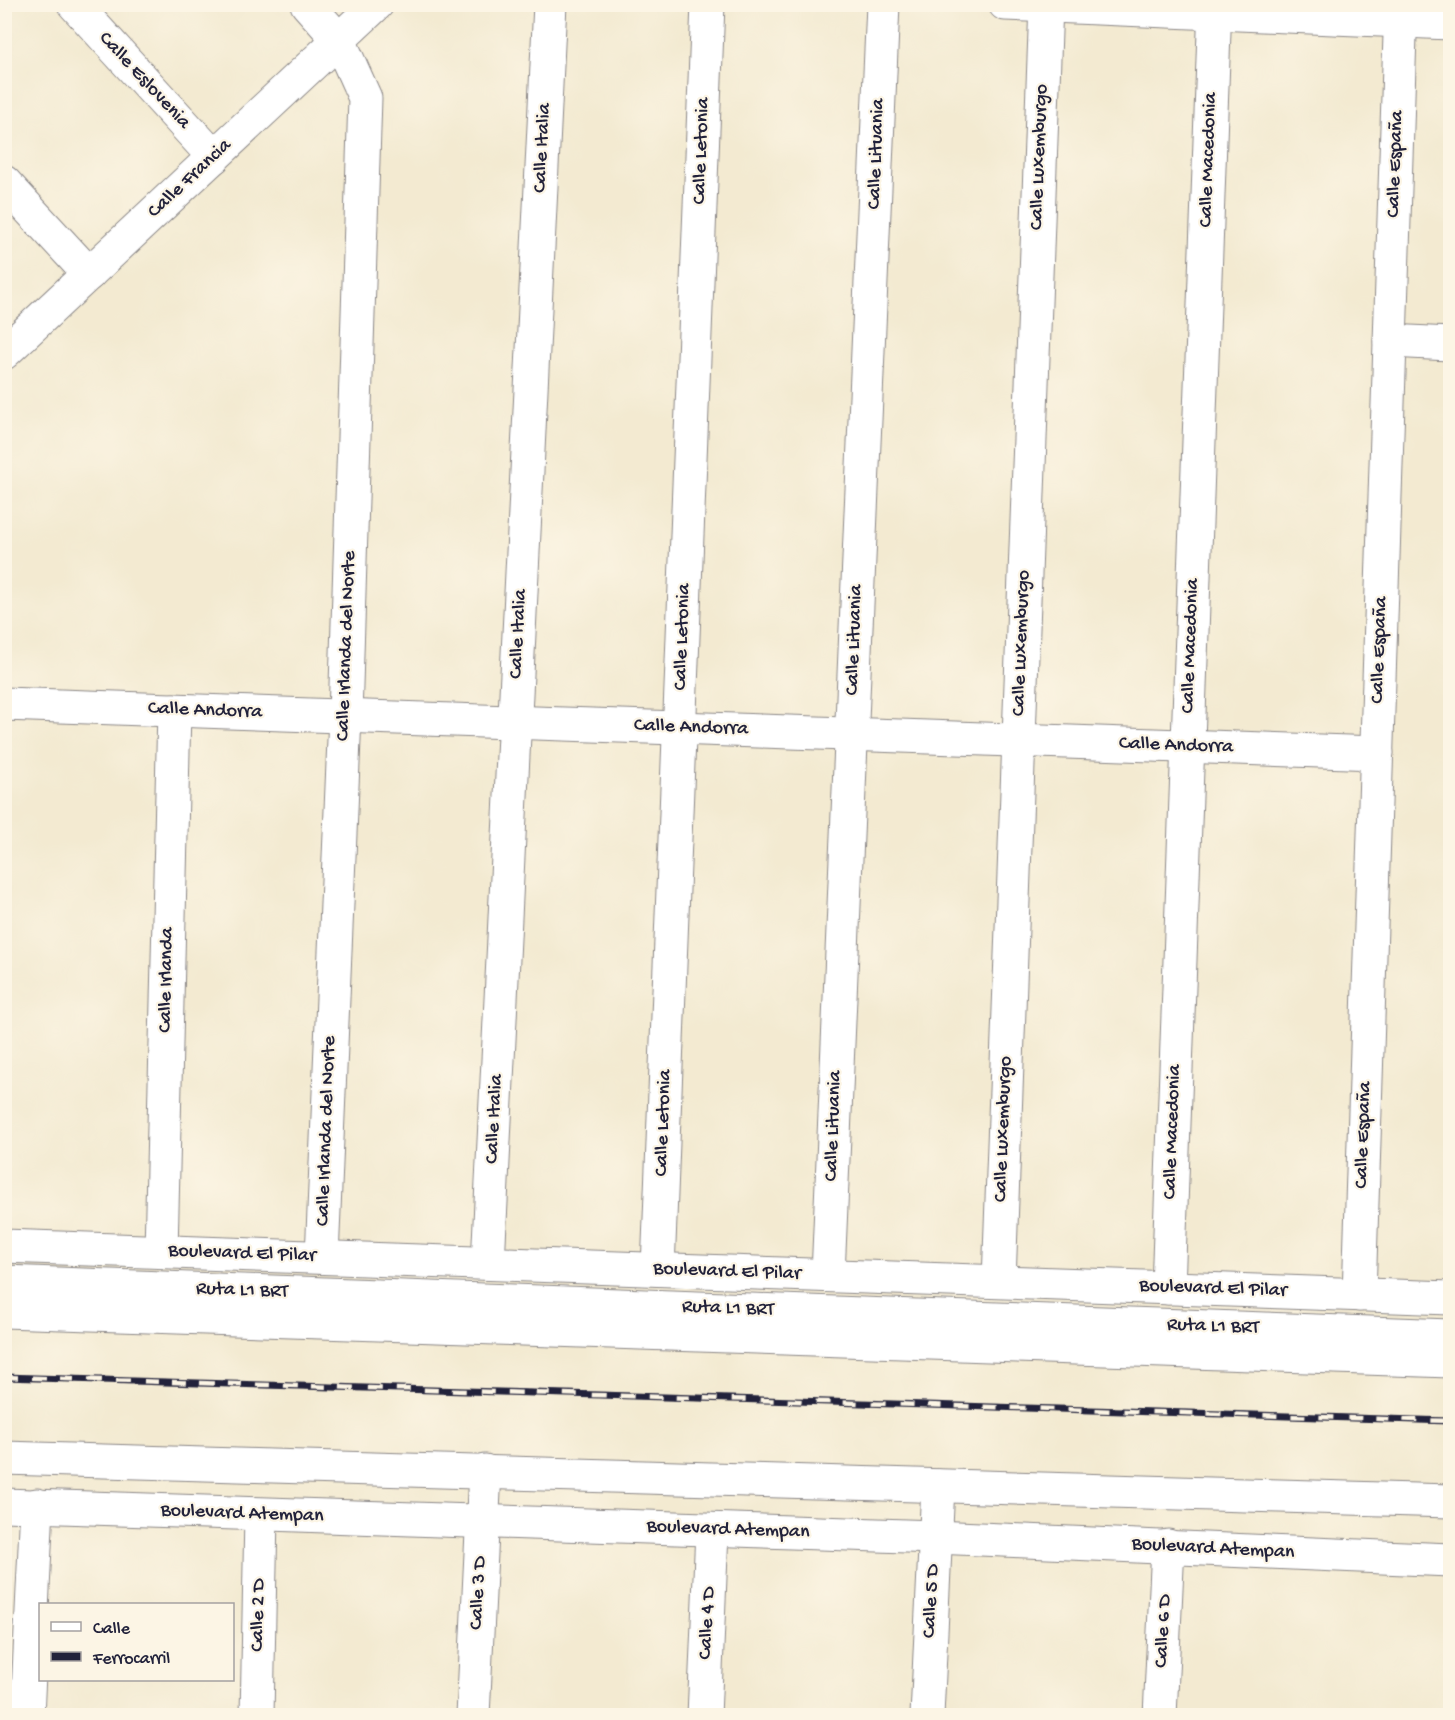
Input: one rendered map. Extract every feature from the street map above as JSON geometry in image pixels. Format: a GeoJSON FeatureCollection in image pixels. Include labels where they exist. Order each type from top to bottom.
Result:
{"type":"FeatureCollection","features":[{"type":"Feature","properties":{"kind":"street","name":"Calle Eslovenia"},"geometry":{"type":"LineString","coordinates":[[74,4],[214,157]]}},
{"type":"Feature","properties":{"kind":"street","name":"Calle Irlanda del Norte"},"geometry":{"type":"LineString","coordinates":[[307,4],[339,40],[365,98],[345,716],[322,1257]]}},
{"type":"Feature","properties":{"kind":"street","name":"Calle Francia"},"geometry":{"type":"LineString","coordinates":[[4,353],[376,4]]}},
{"type":"Feature","properties":{"kind":"street","name":"Calle Italia"},"geometry":{"type":"LineString","coordinates":[[488,1263],[550,4]]}},
{"type":"Feature","properties":{"kind":"street","name":"Calle Letonia"},"geometry":{"type":"LineString","coordinates":[[658,1269],[708,4]]}},
{"type":"Feature","properties":{"kind":"street","name":"Calle Lituania"},"geometry":{"type":"LineString","coordinates":[[828,1275],[883,4]]}},
{"type":"Feature","properties":{"kind":"street"},"geometry":{"type":"LineString","coordinates":[[1005,4],[1401,13],[1450,23]]}},
{"type":"Feature","properties":{"kind":"street","name":"Calle Luxemburgo"},"geometry":{"type":"LineString","coordinates":[[999,1281],[1046,5]]}},
{"type":"Feature","properties":{"kind":"street","name":"Calle Macedonia"},"geometry":{"type":"LineString","coordinates":[[1168,1288],[1215,9]]}},
{"type":"Feature","properties":{"kind":"street","name":"Calle España"},"geometry":{"type":"LineString","coordinates":[[1359,1294],[1401,13]]}},
{"type":"Feature","properties":{"kind":"street"},"geometry":{"type":"LineString","coordinates":[[4,182],[89,274]]}},
{"type":"Feature","properties":{"kind":"street"},"geometry":{"type":"LineString","coordinates":[[1390,341],[1450,344]]}},
{"type":"Feature","properties":{"kind":"street","name":"Calle Andorra"},"geometry":{"type":"LineString","coordinates":[[4,704],[1377,753]]}},
{"type":"Feature","properties":{"kind":"street","name":"Calle Irlanda"},"geometry":{"type":"LineString","coordinates":[[161,1251],[174,710]]}},
{"type":"Feature","properties":{"kind":"street","name":"Boulevard El Pilar"},"geometry":{"type":"LineString","coordinates":[[4,1246],[1450,1298]]}},
{"type":"Feature","properties":{"kind":"street","name":"Ruta L1 BRT"},"geometry":{"type":"LineString","coordinates":[[4,1282],[1450,1336]]}},
{"type":"Feature","properties":{"kind":"street","name":"Ruta L1 BRT"},"geometry":{"type":"LineString","coordinates":[[4,1311],[1450,1362]]}},
{"type":"Feature","properties":{"kind":"street"},"geometry":{"type":"LineString","coordinates":[[4,1458],[1450,1501]]}},
{"type":"Feature","properties":{"kind":"street","name":"Calle 3 D"},"geometry":{"type":"LineString","coordinates":[[473,1716],[485,1471]]}},
{"type":"Feature","properties":{"kind":"street","name":"Calle 5 D"},"geometry":{"type":"LineString","coordinates":[[927,1716],[938,1486]]}},
{"type":"Feature","properties":{"kind":"street","name":"Boulevard Atempan"},"geometry":{"type":"LineString","coordinates":[[4,1505],[934,1537],[1450,1560]]}},
{"type":"Feature","properties":{"kind":"street"},"geometry":{"type":"LineString","coordinates":[[27,1716],[37,1505]]}},
{"type":"Feature","properties":{"kind":"street","name":"Calle 2 D"},"geometry":{"type":"LineString","coordinates":[[256,1716],[261,1515]]}},
{"type":"Feature","properties":{"kind":"street","name":"Calle 4 D"},"geometry":{"type":"LineString","coordinates":[[704,1716],[712,1531]]}},
{"type":"Feature","properties":{"kind":"street","name":"Calle 6 D"},"geometry":{"type":"LineString","coordinates":[[1160,1716],[1168,1546]]}},
{"type":"Feature","properties":{"kind":"railway"},"geometry":{"type":"LineString","coordinates":[[4,1377],[1450,1421]]}}]}
